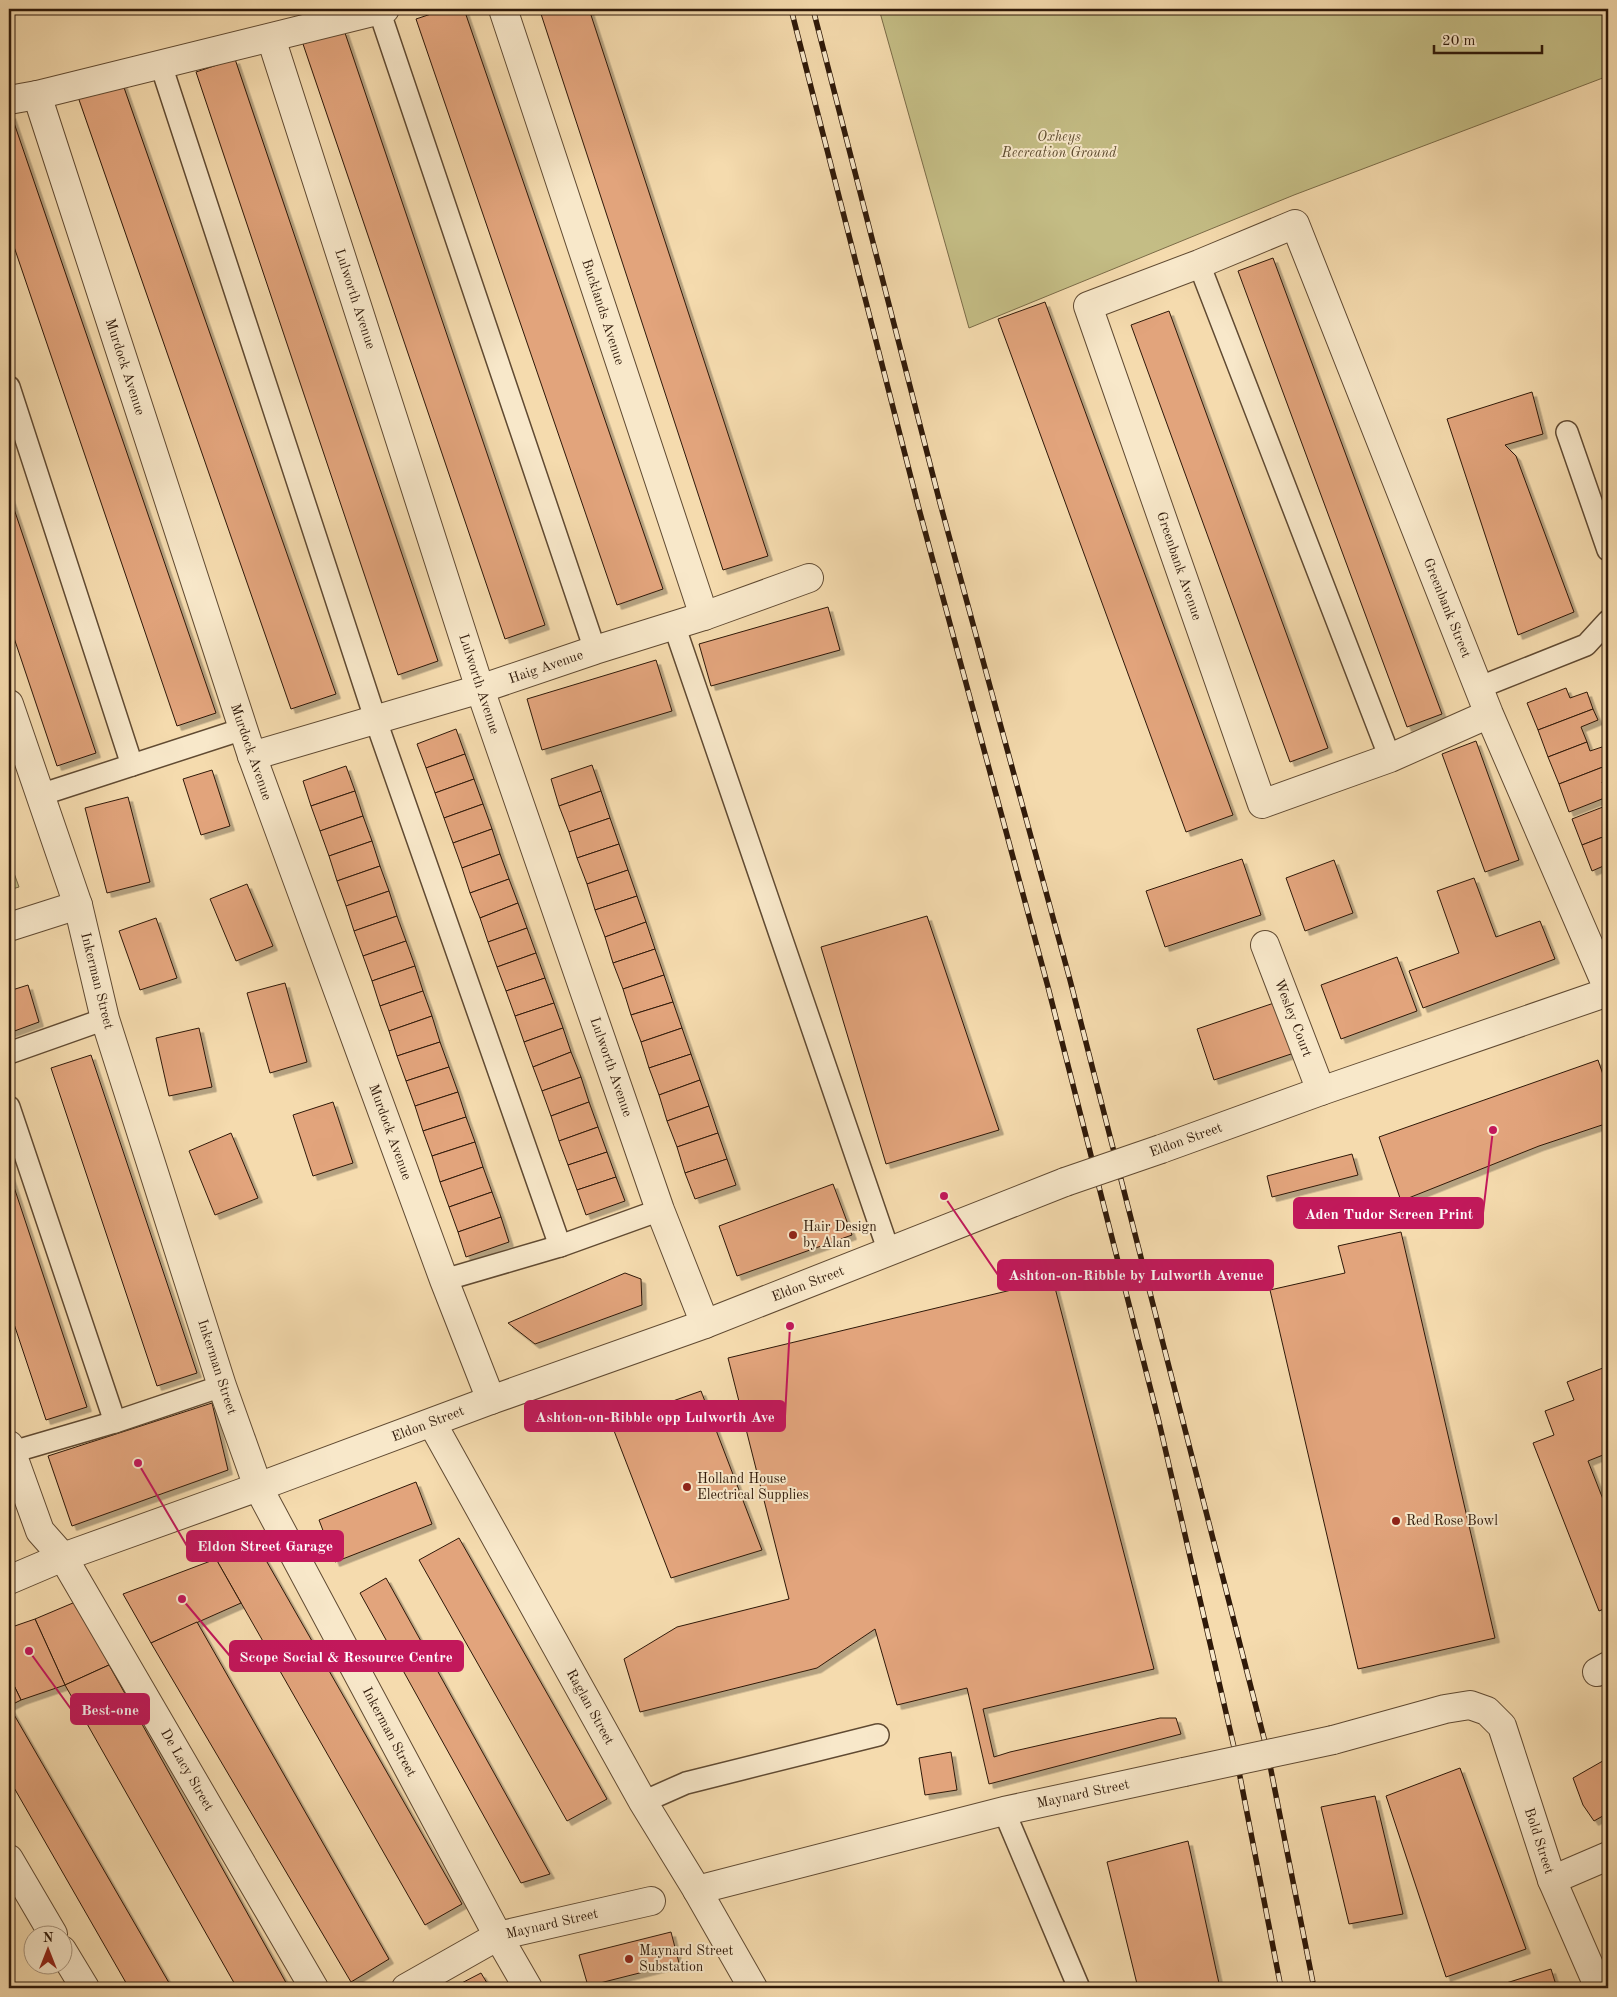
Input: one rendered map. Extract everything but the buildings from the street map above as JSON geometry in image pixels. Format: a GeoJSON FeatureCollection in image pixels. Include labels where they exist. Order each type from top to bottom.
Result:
{"type":"FeatureCollection","features":[{"type":"Feature","properties":{"kind":"street","name":"Bucklands Avenue"},"geometry":{"type":"LineString","coordinates":[[503,9],[704,616]]}},
{"type":"Feature","properties":{"kind":"street"},"geometry":{"type":"LineString","coordinates":[[9,100],[37,95],[382,10]]}},
{"type":"Feature","properties":{"kind":"street","name":"Lulworth Avenue"},"geometry":{"type":"LineString","coordinates":[[271,38],[480,689],[660,1210],[705,1324]]}},
{"type":"Feature","properties":{"kind":"street","name":"Murdock Avenue"},"geometry":{"type":"LineString","coordinates":[[37,95],[252,756],[444,1280],[491,1400]]}},
{"type":"Feature","properties":{"kind":"street","name":"Greenbank Avenue"},"geometry":{"type":"LineString","coordinates":[[1295,224],[1199,264],[1088,306],[1262,804],[1390,758],[1488,714]]}},
{"type":"Feature","properties":{"kind":"street","name":"Greenbank Street"},"geometry":{"type":"LineString","coordinates":[[1295,224],[1488,714],[1608,990]]}},
{"type":"Feature","properties":{"kind":"street","name":"Haig Avenue"},"geometry":{"type":"LineString","coordinates":[[252,756],[480,689],[704,616],[809,578]]}},
{"type":"Feature","properties":{"kind":"street","name":"Inkerman Street"},"geometry":{"type":"LineString","coordinates":[[9,704],[78,904],[106,1020],[222,1386],[258,1487],[498,1936],[528,1988]]}},
{"type":"Feature","properties":{"kind":"street"},"geometry":{"type":"LineString","coordinates":[[9,927],[78,904]]}},
{"type":"Feature","properties":{"kind":"street","name":"Wesley Court"},"geometry":{"type":"LineString","coordinates":[[1265,945],[1321,1091]]}},
{"type":"Feature","properties":{"kind":"street","name":"Eldon Street"},"geometry":{"type":"LineString","coordinates":[[9,1580],[64,1557],[491,1400],[705,1324],[1065,1182],[1608,990]]}},
{"type":"Feature","properties":{"kind":"street","name":"Raglan Street"},"geometry":{"type":"LineString","coordinates":[[432,1423],[643,1802],[697,1890],[753,1988]]}},
{"type":"Feature","properties":{"kind":"street","name":"De Lacy Street"},"geometry":{"type":"LineString","coordinates":[[9,1450],[40,1531],[64,1557],[314,1988]]}},
{"type":"Feature","properties":{"kind":"street","name":"Maynard Street"},"geometry":{"type":"LineString","coordinates":[[697,1890],[1004,1811],[1333,1740],[1445,1709],[1470,1704]]}},
{"type":"Feature","properties":{"kind":"street","name":"Bold Street"},"geometry":{"type":"LineString","coordinates":[[1470,1704],[1487,1711],[1502,1726],[1552,1880],[1599,1988]]}},
{"type":"Feature","properties":{"kind":"street"},"geometry":{"type":"LineString","coordinates":[[1552,1880],[1608,1856]]}},
{"type":"Feature","properties":{"kind":"street"},"geometry":{"type":"LineString","coordinates":[[9,1859],[47,1924]]}},
{"type":"Feature","properties":{"kind":"street","name":"Maynard Street"},"geometry":{"type":"LineString","coordinates":[[406,1988],[498,1936],[651,1900]]}},
{"type":"Feature","properties":{"kind":"street"},"geometry":{"type":"LineString","coordinates":[[72,1967],[85,1988]]}},
{"type":"Feature","properties":{"kind":"lane"},"geometry":{"type":"LineString","coordinates":[[382,10],[595,650]]}},
{"type":"Feature","properties":{"kind":"lane"},"geometry":{"type":"LineString","coordinates":[[161,64],[376,718],[560,1246]]}},
{"type":"Feature","properties":{"kind":"lane"},"geometry":{"type":"LineString","coordinates":[[1199,264],[1390,758]]}},
{"type":"Feature","properties":{"kind":"lane"},"geometry":{"type":"LineString","coordinates":[[9,386],[132,764]]}},
{"type":"Feature","properties":{"kind":"lane"},"geometry":{"type":"LineString","coordinates":[[1567,432],[1608,550]]}},
{"type":"Feature","properties":{"kind":"lane"},"geometry":{"type":"LineString","coordinates":[[1478,688],[1586,645],[1608,621]]}},
{"type":"Feature","properties":{"kind":"lane"},"geometry":{"type":"LineString","coordinates":[[674,625],[889,1252]]}},
{"type":"Feature","properties":{"kind":"lane"},"geometry":{"type":"LineString","coordinates":[[40,795],[243,729]]}},
{"type":"Feature","properties":{"kind":"lane"},"geometry":{"type":"LineString","coordinates":[[9,1053],[106,1020]]}},
{"type":"Feature","properties":{"kind":"lane"},"geometry":{"type":"LineString","coordinates":[[9,1107],[115,1422]]}},
{"type":"Feature","properties":{"kind":"lane"},"geometry":{"type":"LineString","coordinates":[[444,1280],[560,1246],[660,1210]]}},
{"type":"Feature","properties":{"kind":"lane"},"geometry":{"type":"LineString","coordinates":[[9,1450],[115,1422],[222,1386]]}},
{"type":"Feature","properties":{"kind":"lane"},"geometry":{"type":"LineString","coordinates":[[643,1802],[686,1783],[878,1735]]}},
{"type":"Feature","properties":{"kind":"lane"},"geometry":{"type":"LineString","coordinates":[[1004,1811],[1079,1988]]}},
{"type":"Feature","properties":{"kind":"green space","name":"Oxheys Recreation Ground"},"geometry":{"type":"Polygon","coordinates":[[[879,9],[1608,9],[1608,76],[1294,195],[969,328],[879,9]]]}},
{"type":"Feature","properties":{"kind":"green space"},"geometry":{"type":"Polygon","coordinates":[[[9,859],[19,887],[9,890],[9,859]]]}},
{"type":"Feature","properties":{"kind":"railway"},"geometry":{"type":"LineString","coordinates":[[791,9],[919,509],[1048,987],[1159,1422],[1236,1756],[1281,1988]]}},
{"type":"Feature","properties":{"kind":"railway"},"geometry":{"type":"LineString","coordinates":[[813,9],[940,503],[1070,980],[1267,1750],[1314,1988]]}},
{"type":"Feature","properties":{"kind":"place","name":"Aden Tudor Screen Print"},"geometry":{"type":"Point","coordinates":[1493,1130]}},
{"type":"Feature","properties":{"kind":"place","name":"Ashton-on-Ribble by Lulworth Avenue"},"geometry":{"type":"Point","coordinates":[944,1196]}},
{"type":"Feature","properties":{"kind":"place","name":"Hair Design by Alan"},"geometry":{"type":"Point","coordinates":[793,1235]}},
{"type":"Feature","properties":{"kind":"place","name":"Ashton-on-Ribble opp Lulworth Ave"},"geometry":{"type":"Point","coordinates":[790,1326]}},
{"type":"Feature","properties":{"kind":"place","name":"Eldon Street Garage"},"geometry":{"type":"Point","coordinates":[138,1463]}},
{"type":"Feature","properties":{"kind":"place","name":"Holland House Electrical Supplies"},"geometry":{"type":"Point","coordinates":[687,1487]}},
{"type":"Feature","properties":{"kind":"place","name":"Red Rose Bowl"},"geometry":{"type":"Point","coordinates":[1396,1521]}},
{"type":"Feature","properties":{"kind":"place","name":"Scope Social & Resource Centre"},"geometry":{"type":"Point","coordinates":[182,1599]}},
{"type":"Feature","properties":{"kind":"place","name":"Best-one"},"geometry":{"type":"Point","coordinates":[29,1651]}},
{"type":"Feature","properties":{"kind":"place","name":"Maynard Street Substation"},"geometry":{"type":"Point","coordinates":[629,1959]}}]}
